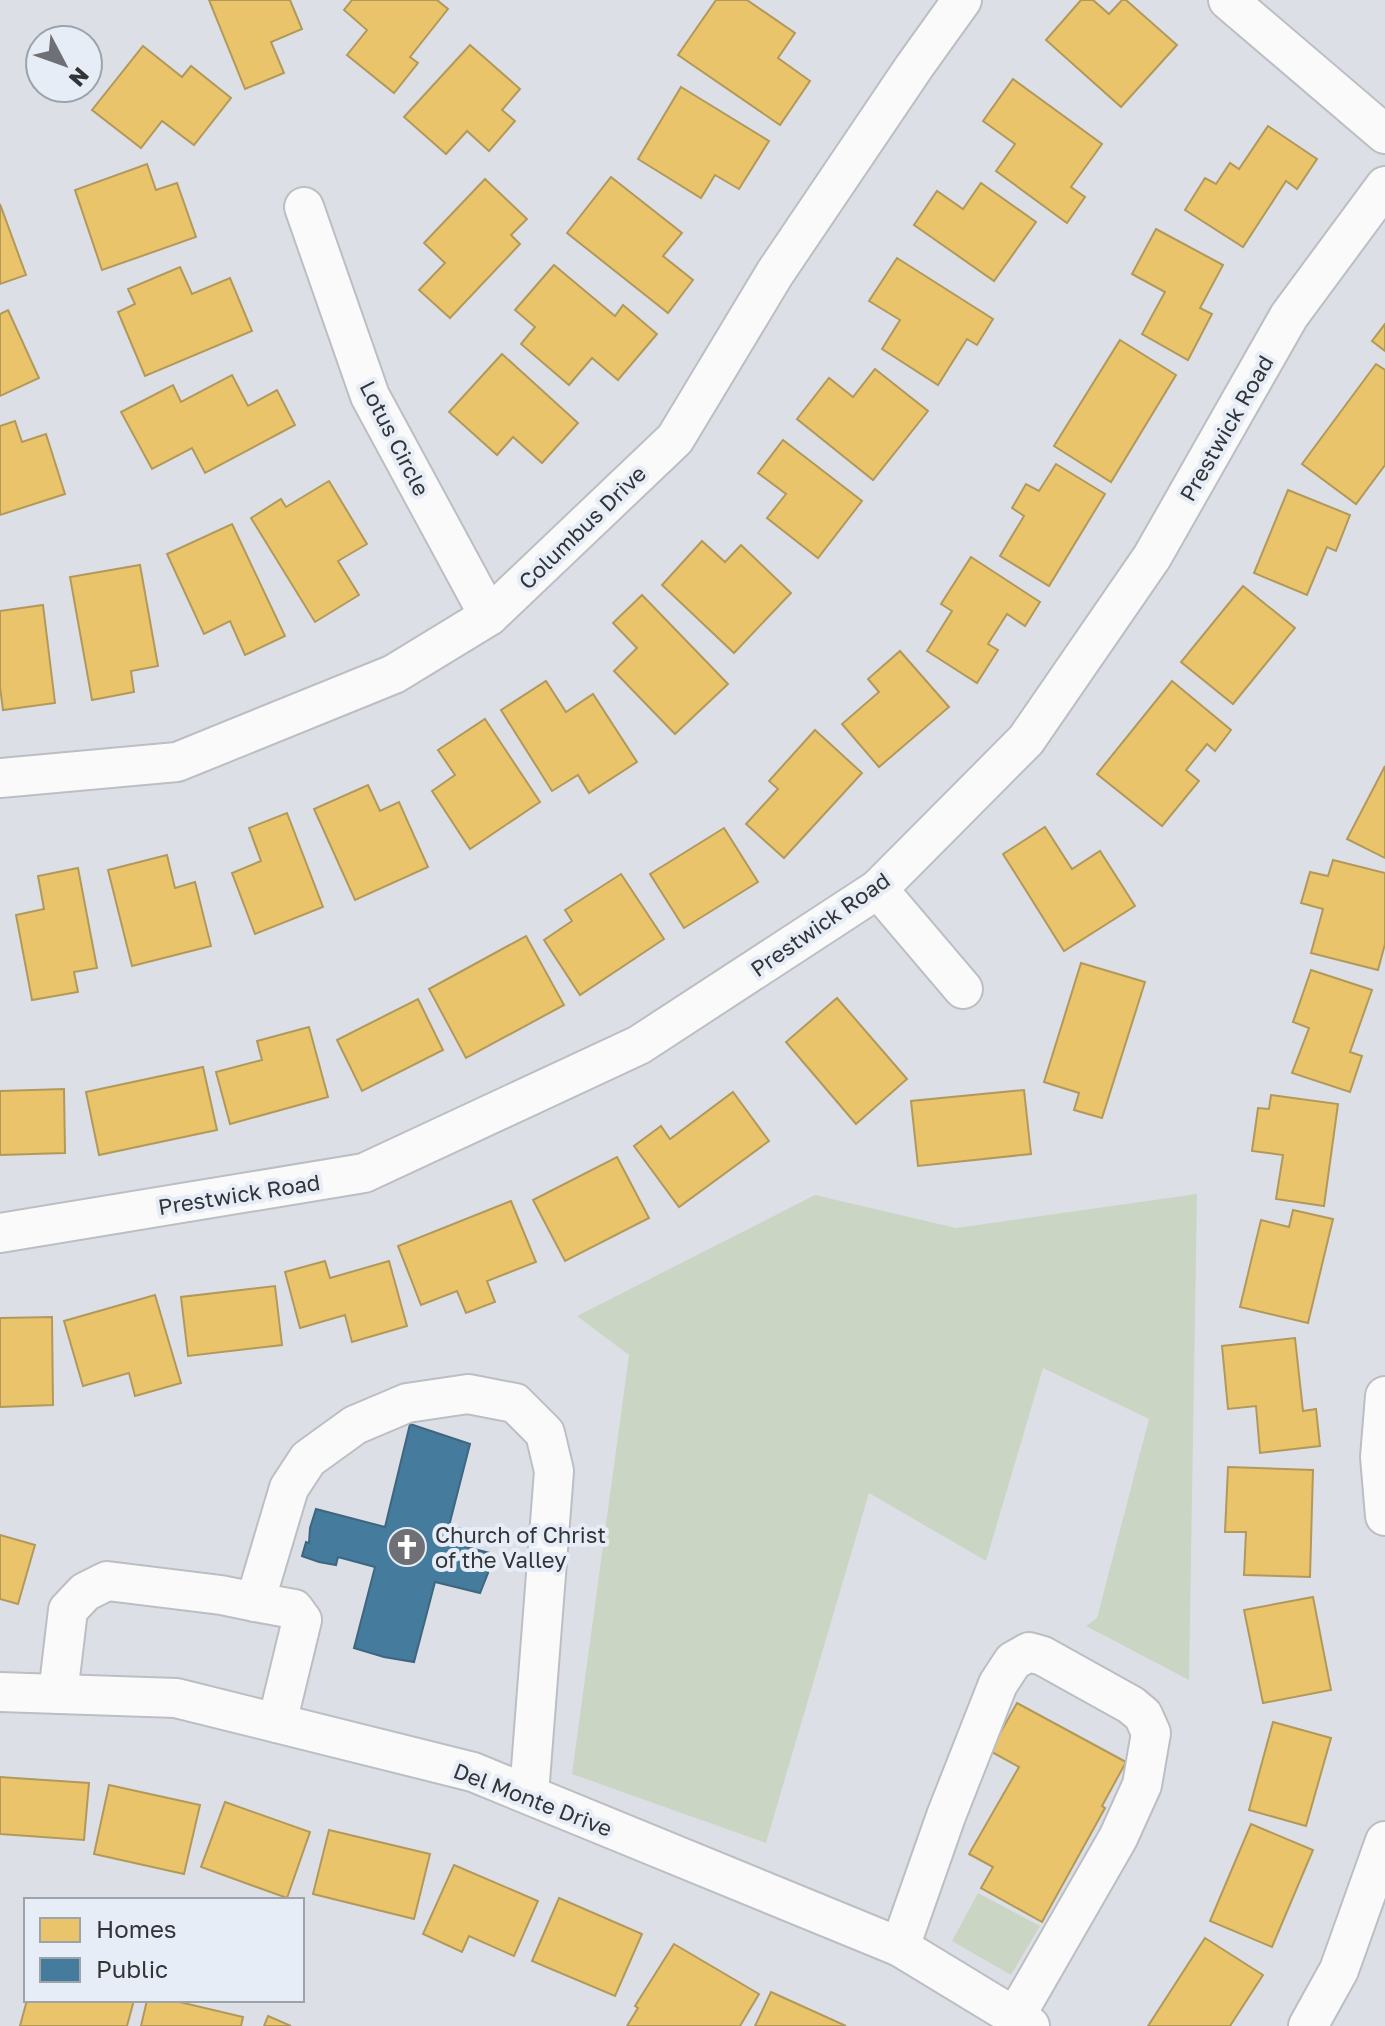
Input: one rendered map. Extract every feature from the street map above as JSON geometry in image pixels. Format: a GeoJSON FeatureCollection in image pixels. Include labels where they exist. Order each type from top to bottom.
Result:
{"type":"FeatureCollection","features":[{"type":"Feature","properties":{"kind":"street","name":"Columbus Drive"},"geometry":{"type":"LineString","coordinates":[[0,778],[177,762],[394,674],[489,616],[675,439],[775,273],[962,0]]}},
{"type":"Feature","properties":{"kind":"street"},"geometry":{"type":"LineString","coordinates":[[1228,0],[1385,134]]}},
{"type":"Feature","properties":{"kind":"street","name":"Prestwick Road"},"geometry":{"type":"LineString","coordinates":[[0,1233],[364,1173],[639,1045],[878,889],[1026,740],[1152,557],[1289,316],[1385,186]]}},
{"type":"Feature","properties":{"kind":"street","name":"Lotus Circle"},"geometry":{"type":"LineString","coordinates":[[304,207],[370,396],[489,616]]}},
{"type":"Feature","properties":{"kind":"street"},"geometry":{"type":"LineString","coordinates":[[878,889],[963,989]]}},
{"type":"Feature","properties":{"kind":"street"},"geometry":{"type":"LineString","coordinates":[[255,1602],[289,1488],[308,1459],[355,1425],[407,1403],[468,1394],[515,1403],[545,1433],[554,1471],[529,1794]]}},
{"type":"Feature","properties":{"kind":"street"},"geometry":{"type":"LineString","coordinates":[[1385,1396],[1380,1457],[1385,1516]]}},
{"type":"Feature","properties":{"kind":"street"},"geometry":{"type":"LineString","coordinates":[[58,1694],[68,1610],[85,1592],[107,1581],[221,1595],[294,1609],[302,1620],[277,1723]]}},
{"type":"Feature","properties":{"kind":"street"},"geometry":{"type":"LineString","coordinates":[[900,1947],[946,1816],[998,1684],[1013,1661],[1029,1652],[1043,1656],[1131,1705],[1143,1715],[1151,1733],[1142,1785],[1118,1838],[1022,2021]]}},
{"type":"Feature","properties":{"kind":"street","name":"Del Monte Drive"},"geometry":{"type":"LineString","coordinates":[[0,1692],[176,1698],[473,1772],[900,1947],[1022,2021]]}},
{"type":"Feature","properties":{"kind":"street"},"geometry":{"type":"LineString","coordinates":[[1308,2026],[1339,1970],[1385,1841]]}},
{"type":"Feature","properties":{"kind":"green space"},"geometry":{"type":"Polygon","coordinates":[[[1197,1194],[1189,1680],[1086,1626],[1097,1618],[1149,1419],[1043,1368],[986,1561],[869,1493],[766,1843],[572,1774],[629,1355],[577,1316],[815,1195],[956,1228],[1197,1194]]]}},
{"type":"Feature","properties":{"kind":"green space"},"geometry":{"type":"Polygon","coordinates":[[[978,1893],[1040,1926],[1011,1975],[952,1941],[978,1893]]]}},
{"type":"Feature","properties":{"kind":"building: Homes"},"geometry":{"type":"Polygon","coordinates":[[[209,0],[290,0],[302,29],[271,42],[284,73],[245,89],[209,0]]]}},
{"type":"Feature","properties":{"kind":"building: Homes"},"geometry":{"type":"Polygon","coordinates":[[[352,0],[437,0],[448,9],[410,57],[418,63],[394,93],[347,55],[367,30],[344,10],[352,0]]]}},
{"type":"Feature","properties":{"kind":"building: Homes"},"geometry":{"type":"Polygon","coordinates":[[[716,0],[747,0],[795,33],[778,58],[810,81],[780,125],[678,55],[716,0]]]}},
{"type":"Feature","properties":{"kind":"building: Homes"},"geometry":{"type":"Polygon","coordinates":[[[1081,0],[1093,0],[1109,14],[1122,0],[1126,0],[1177,45],[1121,107],[1046,40],[1081,0]]]}},
{"type":"Feature","properties":{"kind":"building: Homes"},"geometry":{"type":"Polygon","coordinates":[[[470,45],[520,89],[502,110],[515,121],[489,151],[467,131],[446,154],[404,117],[470,45]]]}},
{"type":"Feature","properties":{"kind":"building: Homes"},"geometry":{"type":"Polygon","coordinates":[[[143,46],[182,77],[191,66],[231,98],[194,145],[162,121],[141,148],[92,110],[97,104],[104,104],[104,95],[143,46]]]}},
{"type":"Feature","properties":{"kind":"building: Homes"},"geometry":{"type":"Polygon","coordinates":[[[1013,79],[1102,144],[1071,187],[1085,197],[1067,223],[996,171],[1015,144],[983,121],[1013,79]]]}},
{"type":"Feature","properties":{"kind":"building: Homes"},"geometry":{"type":"Polygon","coordinates":[[[681,87],[769,141],[739,189],[715,175],[701,198],[638,159],[681,87]]]}},
{"type":"Feature","properties":{"kind":"building: Homes"},"geometry":{"type":"Polygon","coordinates":[[[1268,126],[1317,159],[1297,189],[1286,181],[1243,247],[1185,210],[1205,178],[1216,184],[1230,163],[1239,169],[1268,126]]]}},
{"type":"Feature","properties":{"kind":"building: Homes"},"geometry":{"type":"Polygon","coordinates":[[[147,164],[156,190],[177,183],[196,237],[102,270],[75,190],[147,164]]]}},
{"type":"Feature","properties":{"kind":"building: Homes"},"geometry":{"type":"Polygon","coordinates":[[[611,177],[682,233],[663,256],[693,280],[668,313],[567,233],[611,177]]]}},
{"type":"Feature","properties":{"kind":"building: Homes"},"geometry":{"type":"Polygon","coordinates":[[[485,179],[527,219],[511,235],[520,244],[450,318],[419,290],[445,263],[424,243],[485,179]]]}},
{"type":"Feature","properties":{"kind":"building: Homes"},"geometry":{"type":"Polygon","coordinates":[[[981,183],[1036,222],[994,281],[914,225],[937,191],[963,209],[981,183]]]}},
{"type":"Feature","properties":{"kind":"building: Homes"},"geometry":{"type":"Polygon","coordinates":[[[0,204],[26,275],[0,284],[0,204]]]}},
{"type":"Feature","properties":{"kind":"building: Homes"},"geometry":{"type":"Polygon","coordinates":[[[1156,229],[1223,265],[1200,308],[1212,314],[1188,360],[1142,334],[1165,292],[1132,274],[1156,229]]]}},
{"type":"Feature","properties":{"kind":"building: Homes"},"geometry":{"type":"Polygon","coordinates":[[[897,258],[993,319],[977,345],[967,339],[938,385],[882,349],[900,320],[869,301],[897,258]]]}},
{"type":"Feature","properties":{"kind":"building: Homes"},"geometry":{"type":"Polygon","coordinates":[[[554,265],[615,316],[623,305],[657,334],[618,380],[592,358],[569,385],[521,344],[535,327],[515,310],[554,265]]]}},
{"type":"Feature","properties":{"kind":"building: Homes"},"geometry":{"type":"Polygon","coordinates":[[[180,267],[192,294],[230,278],[252,331],[145,376],[118,312],[135,304],[128,289],[180,267]]]}},
{"type":"Feature","properties":{"kind":"building: Homes"},"geometry":{"type":"Polygon","coordinates":[[[8,310],[39,378],[0,396],[0,314],[8,310]]]}},
{"type":"Feature","properties":{"kind":"building: Homes"},"geometry":{"type":"Polygon","coordinates":[[[1385,324],[1385,351],[1372,341],[1385,324]]]}},
{"type":"Feature","properties":{"kind":"building: Homes"},"geometry":{"type":"Polygon","coordinates":[[[1120,340],[1176,375],[1111,482],[1054,446],[1120,340]]]}},
{"type":"Feature","properties":{"kind":"building: Homes"},"geometry":{"type":"Polygon","coordinates":[[[502,354],[578,423],[542,463],[513,437],[497,455],[449,412],[502,354]]]}},
{"type":"Feature","properties":{"kind":"building: Homes"},"geometry":{"type":"Polygon","coordinates":[[[1376,364],[1385,370],[1385,465],[1356,504],[1302,464],[1376,364]]]}},
{"type":"Feature","properties":{"kind":"building: Homes"},"geometry":{"type":"Polygon","coordinates":[[[875,369],[928,411],[873,480],[797,419],[829,378],[853,397],[875,369]]]}},
{"type":"Feature","properties":{"kind":"building: Homes"},"geometry":{"type":"Polygon","coordinates":[[[232,375],[248,406],[277,390],[295,425],[205,473],[192,448],[152,469],[121,412],[173,385],[181,402],[232,375]]]}},
{"type":"Feature","properties":{"kind":"building: Homes"},"geometry":{"type":"Polygon","coordinates":[[[15,421],[22,442],[46,434],[65,494],[0,515],[0,426],[15,421]]]}},
{"type":"Feature","properties":{"kind":"building: Homes"},"geometry":{"type":"Polygon","coordinates":[[[783,440],[862,501],[818,558],[767,518],[786,494],[758,473],[783,440]]]}},
{"type":"Feature","properties":{"kind":"building: Homes"},"geometry":{"type":"Polygon","coordinates":[[[1056,464],[1105,494],[1049,586],[1000,556],[1024,516],[1012,508],[1026,484],[1039,491],[1056,464]]]}},
{"type":"Feature","properties":{"kind":"building: Homes"},"geometry":{"type":"Polygon","coordinates":[[[329,481],[367,544],[338,561],[359,595],[315,622],[251,518],[281,499],[286,507],[329,481]]]}},
{"type":"Feature","properties":{"kind":"building: Homes"},"geometry":{"type":"Polygon","coordinates":[[[1288,490],[1350,515],[1336,551],[1327,547],[1307,595],[1254,573],[1288,490]]]}},
{"type":"Feature","properties":{"kind":"building: Homes"},"geometry":{"type":"Polygon","coordinates":[[[232,524],[285,636],[245,655],[230,621],[204,634],[167,554],[232,524]]]}},
{"type":"Feature","properties":{"kind":"building: Homes"},"geometry":{"type":"Polygon","coordinates":[[[702,541],[725,562],[741,545],[791,593],[734,653],[662,585],[702,541]]]}},
{"type":"Feature","properties":{"kind":"building: Homes"},"geometry":{"type":"Polygon","coordinates":[[[971,557],[1040,602],[1025,626],[1007,614],[988,644],[998,650],[977,683],[927,651],[952,611],[941,604],[971,557]]]}},
{"type":"Feature","properties":{"kind":"building: Homes"},"geometry":{"type":"Polygon","coordinates":[[[140,565],[158,666],[131,671],[134,692],[92,700],[70,577],[140,565]]]}},
{"type":"Feature","properties":{"kind":"building: Homes"},"geometry":{"type":"Polygon","coordinates":[[[1243,586],[1295,628],[1233,704],[1181,662],[1243,586]]]}},
{"type":"Feature","properties":{"kind":"building: Homes"},"geometry":{"type":"Polygon","coordinates":[[[642,595],[728,684],[675,734],[614,671],[637,648],[613,623],[642,595]]]}},
{"type":"Feature","properties":{"kind":"building: Homes"},"geometry":{"type":"Polygon","coordinates":[[[43,605],[55,703],[3,710],[0,611],[43,605]]]}},
{"type":"Feature","properties":{"kind":"building: Homes"},"geometry":{"type":"Polygon","coordinates":[[[900,651],[949,707],[879,767],[842,724],[879,692],[868,679],[900,651]]]}},
{"type":"Feature","properties":{"kind":"building: Homes"},"geometry":{"type":"Polygon","coordinates":[[[546,681],[566,712],[593,694],[637,762],[589,793],[578,775],[552,791],[501,710],[546,681]]]}},
{"type":"Feature","properties":{"kind":"building: Homes"},"geometry":{"type":"Polygon","coordinates":[[[1172,681],[1231,730],[1215,751],[1207,744],[1186,770],[1199,781],[1162,826],[1097,774],[1172,681]]]}},
{"type":"Feature","properties":{"kind":"building: Homes"},"geometry":{"type":"Polygon","coordinates":[[[485,719],[540,802],[470,849],[432,791],[455,775],[438,750],[485,719]]]}},
{"type":"Feature","properties":{"kind":"building: Homes"},"geometry":{"type":"Polygon","coordinates":[[[815,730],[862,773],[784,858],[746,824],[778,789],[769,781],[815,730]]]}},
{"type":"Feature","properties":{"kind":"building: Homes"},"geometry":{"type":"Polygon","coordinates":[[[1385,766],[1385,858],[1347,839],[1385,766]]]}},
{"type":"Feature","properties":{"kind":"building: Homes"},"geometry":{"type":"Polygon","coordinates":[[[368,785],[380,811],[399,802],[428,867],[355,900],[314,809],[368,785]]]}},
{"type":"Feature","properties":{"kind":"building: Homes"},"geometry":{"type":"Polygon","coordinates":[[[287,813],[323,907],[255,934],[232,873],[261,861],[249,828],[287,813]]]}},
{"type":"Feature","properties":{"kind":"building: Homes"},"geometry":{"type":"Polygon","coordinates":[[[1045,827],[1072,869],[1100,851],[1135,906],[1064,951],[1003,854],[1045,827]]]}},
{"type":"Feature","properties":{"kind":"building: Homes"},"geometry":{"type":"Polygon","coordinates":[[[724,828],[758,882],[684,928],[650,874],[724,828]]]}},
{"type":"Feature","properties":{"kind":"building: Homes"},"geometry":{"type":"Polygon","coordinates":[[[167,855],[175,888],[195,882],[211,946],[132,966],[108,870],[167,855]]]}},
{"type":"Feature","properties":{"kind":"building: Homes"},"geometry":{"type":"Polygon","coordinates":[[[1333,860],[1385,873],[1385,944],[1378,970],[1311,953],[1323,909],[1301,903],[1310,872],[1328,876],[1333,860]]]}},
{"type":"Feature","properties":{"kind":"building: Homes"},"geometry":{"type":"Polygon","coordinates":[[[78,868],[97,968],[74,972],[78,992],[32,1000],[16,915],[44,909],[38,876],[78,868]]]}},
{"type":"Feature","properties":{"kind":"building: Homes"},"geometry":{"type":"Polygon","coordinates":[[[621,874],[664,939],[580,995],[544,940],[572,921],[565,910],[621,874]]]}},
{"type":"Feature","properties":{"kind":"building: Homes"},"geometry":{"type":"Polygon","coordinates":[[[526,936],[564,1005],[466,1058],[429,989],[526,936]]]}},
{"type":"Feature","properties":{"kind":"building: Homes"},"geometry":{"type":"Polygon","coordinates":[[[1081,963],[1145,982],[1102,1118],[1074,1110],[1079,1093],[1044,1082],[1081,963]]]}},
{"type":"Feature","properties":{"kind":"building: Homes"},"geometry":{"type":"Polygon","coordinates":[[[1311,970],[1372,990],[1350,1052],[1362,1056],[1350,1092],[1292,1073],[1309,1028],[1293,1022],[1311,970]]]}},
{"type":"Feature","properties":{"kind":"building: Homes"},"geometry":{"type":"Polygon","coordinates":[[[837,998],[907,1079],[856,1124],[786,1042],[837,998]]]}},
{"type":"Feature","properties":{"kind":"building: Homes"},"geometry":{"type":"Polygon","coordinates":[[[418,999],[443,1050],[362,1091],[337,1040],[418,999]]]}},
{"type":"Feature","properties":{"kind":"building: Homes"},"geometry":{"type":"Polygon","coordinates":[[[309,1027],[328,1097],[230,1124],[216,1072],[262,1060],[257,1041],[309,1027]]]}},
{"type":"Feature","properties":{"kind":"building: Homes"},"geometry":{"type":"Polygon","coordinates":[[[203,1067],[217,1130],[99,1155],[86,1092],[203,1067]]]}},
{"type":"Feature","properties":{"kind":"building: Homes"},"geometry":{"type":"Polygon","coordinates":[[[64,1089],[65,1153],[0,1155],[0,1091],[64,1089]]]}},
{"type":"Feature","properties":{"kind":"building: Homes"},"geometry":{"type":"Polygon","coordinates":[[[1024,1090],[1031,1154],[918,1166],[911,1101],[1024,1090]]]}},
{"type":"Feature","properties":{"kind":"building: Homes"},"geometry":{"type":"Polygon","coordinates":[[[733,1092],[769,1141],[679,1207],[634,1146],[661,1126],[670,1139],[733,1092]]]}},
{"type":"Feature","properties":{"kind":"building: Homes"},"geometry":{"type":"Polygon","coordinates":[[[1271,1095],[1338,1104],[1324,1206],[1276,1199],[1283,1155],[1252,1151],[1258,1108],[1269,1109],[1271,1095]]]}},
{"type":"Feature","properties":{"kind":"building: Homes"},"geometry":{"type":"Polygon","coordinates":[[[617,1157],[649,1218],[565,1261],[533,1200],[617,1157]]]}},
{"type":"Feature","properties":{"kind":"building: Homes"},"geometry":{"type":"Polygon","coordinates":[[[511,1201],[536,1262],[487,1281],[495,1302],[466,1313],[457,1291],[421,1305],[398,1246],[511,1201]]]}},
{"type":"Feature","properties":{"kind":"building: Homes"},"geometry":{"type":"Polygon","coordinates":[[[1293,1210],[1333,1219],[1308,1323],[1240,1307],[1261,1220],[1289,1227],[1293,1210]]]}},
{"type":"Feature","properties":{"kind":"building: Homes"},"geometry":{"type":"Polygon","coordinates":[[[325,1261],[330,1278],[389,1261],[407,1326],[352,1342],[345,1315],[300,1328],[285,1272],[325,1261]]]}},
{"type":"Feature","properties":{"kind":"building: Homes"},"geometry":{"type":"Polygon","coordinates":[[[275,1286],[282,1345],[188,1356],[181,1297],[275,1286]]]}},
{"type":"Feature","properties":{"kind":"building: Homes"},"geometry":{"type":"Polygon","coordinates":[[[155,1295],[181,1383],[135,1396],[129,1373],[83,1386],[64,1321],[155,1295]]]}},
{"type":"Feature","properties":{"kind":"building: Homes"},"geometry":{"type":"Polygon","coordinates":[[[52,1317],[53,1405],[0,1407],[0,1318],[52,1317]]]}},
{"type":"Feature","properties":{"kind":"building: Homes"},"geometry":{"type":"Polygon","coordinates":[[[1295,1338],[1303,1411],[1316,1409],[1320,1446],[1260,1453],[1256,1406],[1228,1409],[1222,1346],[1295,1338]]]}},
{"type":"Feature","properties":{"kind":"building: Homes"},"geometry":{"type":"Polygon","coordinates":[[[1228,1467],[1313,1470],[1310,1577],[1244,1575],[1246,1532],[1225,1532],[1228,1467]]]}},
{"type":"Feature","properties":{"kind":"building: Homes"},"geometry":{"type":"Polygon","coordinates":[[[0,1535],[35,1545],[18,1604],[0,1599],[0,1535]]]}},
{"type":"Feature","properties":{"kind":"building: Homes"},"geometry":{"type":"Polygon","coordinates":[[[1313,1597],[1331,1690],[1263,1703],[1244,1610],[1313,1597]]]}},
{"type":"Feature","properties":{"kind":"building: Homes"},"geometry":{"type":"Polygon","coordinates":[[[1017,1703],[1126,1762],[1102,1806],[1105,1808],[1042,1922],[981,1888],[993,1867],[969,1854],[1019,1767],[990,1751],[1017,1703]]]}},
{"type":"Feature","properties":{"kind":"building: Homes"},"geometry":{"type":"Polygon","coordinates":[[[1273,1722],[1331,1738],[1306,1826],[1249,1810],[1273,1722]]]}},
{"type":"Feature","properties":{"kind":"building: Homes"},"geometry":{"type":"Polygon","coordinates":[[[0,1777],[89,1783],[84,1840],[0,1834],[0,1777]]]}},
{"type":"Feature","properties":{"kind":"building: Homes"},"geometry":{"type":"Polygon","coordinates":[[[109,1785],[200,1805],[184,1874],[94,1854],[109,1785]]]}},
{"type":"Feature","properties":{"kind":"building: Homes"},"geometry":{"type":"Polygon","coordinates":[[[225,1802],[310,1832],[287,1898],[201,1867],[225,1802]]]}},
{"type":"Feature","properties":{"kind":"building: Homes"},"geometry":{"type":"Polygon","coordinates":[[[1251,1824],[1313,1850],[1272,1947],[1210,1921],[1251,1824]]]}},
{"type":"Feature","properties":{"kind":"building: Homes"},"geometry":{"type":"Polygon","coordinates":[[[329,1830],[430,1854],[414,1919],[313,1894],[329,1830]]]}},
{"type":"Feature","properties":{"kind":"building: Homes"},"geometry":{"type":"Polygon","coordinates":[[[454,1865],[538,1901],[514,1956],[469,1936],[462,1952],[423,1934],[454,1865]]]}},
{"type":"Feature","properties":{"kind":"building: Homes"},"geometry":{"type":"Polygon","coordinates":[[[559,1898],[642,1934],[615,1996],[532,1961],[559,1898]]]}},
{"type":"Feature","properties":{"kind":"building: Homes"},"geometry":{"type":"Polygon","coordinates":[[[1205,1938],[1263,1975],[1230,2026],[1148,2026],[1205,1938]]]}},
{"type":"Feature","properties":{"kind":"building: Homes"},"geometry":{"type":"Polygon","coordinates":[[[674,1944],[759,1994],[740,2026],[627,2026],[638,2008],[635,2006],[674,1944]]]}},
{"type":"Feature","properties":{"kind":"building: Homes"},"geometry":{"type":"Polygon","coordinates":[[[771,1992],[846,2026],[755,2026],[771,1992]]]}},
{"type":"Feature","properties":{"kind":"building: Homes"},"geometry":{"type":"Polygon","coordinates":[[[26,2002],[133,2002],[127,2026],[20,2026],[26,2002]]]}},
{"type":"Feature","properties":{"kind":"building: Homes"},"geometry":{"type":"Polygon","coordinates":[[[147,2002],[179,2002],[243,2017],[241,2026],[141,2026],[147,2002]]]}},
{"type":"Feature","properties":{"kind":"building: Homes"},"geometry":{"type":"Polygon","coordinates":[[[268,2016],[291,2026],[264,2026],[268,2016]]]}},
{"type":"Feature","properties":{"kind":"building: Public"},"geometry":{"type":"Polygon","coordinates":[[[410,1424],[470,1444],[449,1526],[470,1531],[466,1547],[490,1553],[488,1573],[480,1593],[435,1582],[414,1662],[354,1648],[375,1567],[338,1557],[336,1565],[302,1556],[306,1542],[309,1543],[316,1509],[385,1527],[410,1424]]]}},
{"type":"Feature","properties":{"kind":"place","name":"Church of Christ of the Valley"},"geometry":{"type":"Point","coordinates":[407,1547]}}]}
